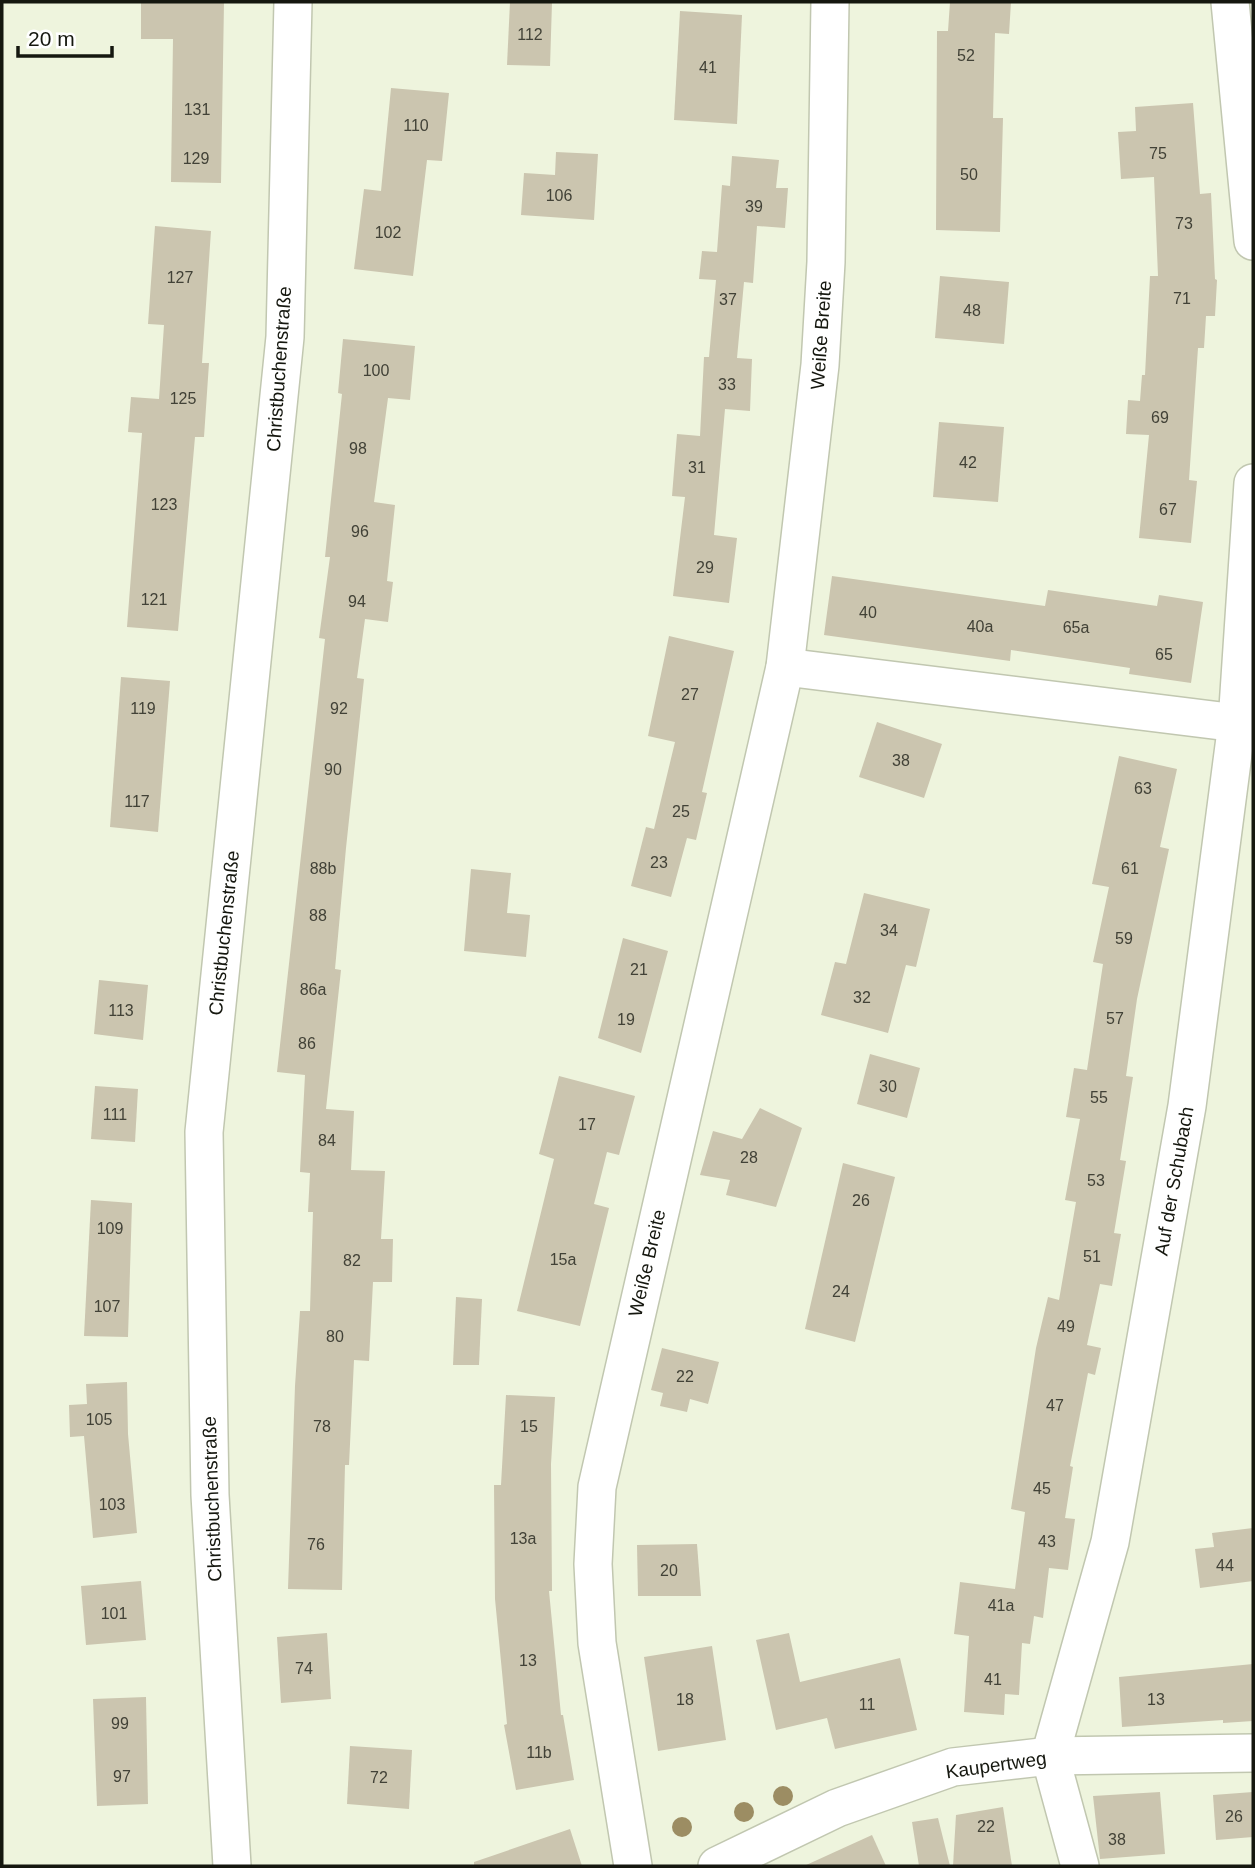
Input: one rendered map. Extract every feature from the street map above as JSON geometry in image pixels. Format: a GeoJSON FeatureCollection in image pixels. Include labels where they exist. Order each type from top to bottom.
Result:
{"type":"FeatureCollection","features":[{"type":"Feature","properties":{"kind":"street","name":"Christbuchenstraße"},"geometry":{"type":"LineString","coordinates":[[232,1866],[210,1495],[204,1132],[285,337],[293,2]]}},
{"type":"Feature","properties":{"kind":"street","name":"Weiße Breite"},"geometry":{"type":"LineString","coordinates":[[633,1866],[597,1643],[593,1564],[597,1487],[785,667],[820,365],[827,262],[830,2]]}},
{"type":"Feature","properties":{"kind":"street"},"geometry":{"type":"LineString","coordinates":[[1230,2],[1253,241]]}},
{"type":"Feature","properties":{"kind":"street","name":"Auf der Schubach"},"geometry":{"type":"LineString","coordinates":[[1050,1756],[1110,1542],[1187,1106],[1237,723],[1253,483]]}},
{"type":"Feature","properties":{"kind":"street"},"geometry":{"type":"LineString","coordinates":[[785,667],[1237,723]]}},
{"type":"Feature","properties":{"kind":"street","name":"Kaupertweg"},"geometry":{"type":"LineString","coordinates":[[716,1866],[837,1808],[953,1767],[1050,1756],[1253,1753]]}},
{"type":"Feature","properties":{"kind":"street"},"geometry":{"type":"LineString","coordinates":[[1050,1756],[1080,1866]]}},
{"type":"Feature","properties":{"kind":"building"},"geometry":{"type":"Polygon","coordinates":[[[141,2],[224,2],[221,183],[171,182],[173,39],[141,39],[141,2]]]}},
{"type":"Feature","properties":{"kind":"building"},"geometry":{"type":"Polygon","coordinates":[[[510,2],[552,3],[550,66],[507,65],[510,2]]]}},
{"type":"Feature","properties":{"kind":"building"},"geometry":{"type":"Polygon","coordinates":[[[950,2],[1011,2],[1009,34],[995,33],[993,118],[1003,118],[1000,232],[936,230],[937,31],[948,31],[950,2]]]}},
{"type":"Feature","properties":{"kind":"building"},"geometry":{"type":"Polygon","coordinates":[[[680,11],[742,15],[737,124],[674,120],[680,11]]]}},
{"type":"Feature","properties":{"kind":"building"},"geometry":{"type":"Polygon","coordinates":[[[391,88],[449,93],[442,161],[427,160],[413,276],[354,269],[364,189],[381,191],[391,88]]]}},
{"type":"Feature","properties":{"kind":"building"},"geometry":{"type":"Polygon","coordinates":[[[1193,103],[1200,194],[1211,193],[1217,280],[1215,316],[1206,316],[1204,348],[1198,348],[1189,480],[1197,481],[1191,543],[1139,538],[1149,435],[1126,434],[1128,400],[1140,401],[1142,375],[1145,375],[1150,276],[1158,276],[1154,177],[1121,179],[1118,132],[1136,131],[1135,107],[1193,103]]]}},
{"type":"Feature","properties":{"kind":"building"},"geometry":{"type":"Polygon","coordinates":[[[556,152],[598,154],[594,220],[521,215],[524,173],[555,175],[556,152]]]}},
{"type":"Feature","properties":{"kind":"building"},"geometry":{"type":"Polygon","coordinates":[[[732,156],[779,160],[776,188],[788,188],[785,228],[757,226],[753,283],[744,282],[737,358],[752,359],[750,411],[725,409],[714,535],[737,538],[729,603],[673,596],[685,497],[672,496],[677,434],[700,436],[704,357],[709,357],[716,280],[699,279],[702,251],[717,252],[722,185],[730,186],[732,156]]]}},
{"type":"Feature","properties":{"kind":"building"},"geometry":{"type":"Polygon","coordinates":[[[155,226],[211,231],[202,363],[209,363],[204,437],[195,437],[178,631],[127,627],[142,433],[128,432],[131,397],[159,399],[164,325],[148,324],[155,226]]]}},
{"type":"Feature","properties":{"kind":"building"},"geometry":{"type":"Polygon","coordinates":[[[940,276],[1009,282],[1004,344],[935,338],[940,276]]]}},
{"type":"Feature","properties":{"kind":"building"},"geometry":{"type":"Polygon","coordinates":[[[343,339],[415,346],[410,400],[388,398],[374,502],[395,505],[387,581],[393,582],[388,622],[365,619],[357,678],[364,679],[335,969],[341,970],[326,1109],[354,1111],[351,1170],[385,1171],[381,1239],[393,1239],[392,1282],[373,1282],[369,1361],[354,1360],[349,1465],[345,1465],[342,1590],[288,1589],[295,1386],[300,1311],[310,1311],[313,1212],[308,1212],[310,1173],[300,1172],[305,1075],[277,1072],[325,639],[319,638],[330,557],[325,557],[342,394],[338,393],[343,339]]]}},
{"type":"Feature","properties":{"kind":"building"},"geometry":{"type":"Polygon","coordinates":[[[939,422],[1004,427],[998,502],[933,497],[939,422]]]}},
{"type":"Feature","properties":{"kind":"building"},"geometry":{"type":"Polygon","coordinates":[[[832,576],[1045,606],[1048,590],[1157,606],[1159,595],[1203,602],[1191,683],[1129,674],[1130,668],[1011,650],[1010,661],[824,635],[832,576]]]}},
{"type":"Feature","properties":{"kind":"building"},"geometry":{"type":"Polygon","coordinates":[[[669,636],[734,651],[702,792],[707,793],[696,840],[687,838],[671,897],[631,886],[646,827],[654,829],[675,742],[648,736],[669,636]]]}},
{"type":"Feature","properties":{"kind":"building"},"geometry":{"type":"Polygon","coordinates":[[[121,677],[170,681],[158,832],[110,827],[121,677]]]}},
{"type":"Feature","properties":{"kind":"building"},"geometry":{"type":"Polygon","coordinates":[[[877,722],[942,744],[924,798],[859,777],[877,722]]]}},
{"type":"Feature","properties":{"kind":"building"},"geometry":{"type":"Polygon","coordinates":[[[1119,756],[1177,769],[1160,847],[1169,849],[1137,999],[1126,1076],[1133,1077],[1120,1160],[1126,1161],[1114,1233],[1121,1234],[1112,1286],[1100,1284],[1087,1345],[1101,1348],[1095,1375],[1088,1373],[1070,1466],[1073,1467],[1065,1518],[1075,1519],[1068,1570],[1049,1568],[1043,1618],[1034,1616],[1030,1644],[1022,1643],[1019,1695],[1005,1694],[1004,1715],[964,1712],[969,1636],[954,1634],[960,1582],[1015,1589],[1025,1512],[1011,1509],[1036,1348],[1048,1297],[1059,1300],[1076,1202],[1065,1200],[1080,1119],[1066,1117],[1074,1068],[1087,1070],[1103,964],[1093,962],[1109,887],[1092,884],[1119,756]]]}},
{"type":"Feature","properties":{"kind":"building"},"geometry":{"type":"Polygon","coordinates":[[[471,869],[511,873],[507,913],[530,915],[526,957],[464,951],[471,869]]]}},
{"type":"Feature","properties":{"kind":"building"},"geometry":{"type":"Polygon","coordinates":[[[864,893],[930,909],[916,967],[906,965],[888,1033],[821,1015],[835,962],[846,964],[864,893]]]}},
{"type":"Feature","properties":{"kind":"building"},"geometry":{"type":"Polygon","coordinates":[[[623,938],[668,951],[641,1053],[598,1038],[623,938]]]}},
{"type":"Feature","properties":{"kind":"building"},"geometry":{"type":"Polygon","coordinates":[[[99,980],[148,985],[143,1040],[94,1034],[99,980]]]}},
{"type":"Feature","properties":{"kind":"building"},"geometry":{"type":"Polygon","coordinates":[[[870,1054],[920,1068],[907,1118],[857,1104],[870,1054]]]}},
{"type":"Feature","properties":{"kind":"building"},"geometry":{"type":"Polygon","coordinates":[[[559,1076],[635,1096],[619,1155],[607,1152],[594,1204],[609,1208],[580,1326],[517,1311],[554,1159],[539,1154],[559,1076]]]}},
{"type":"Feature","properties":{"kind":"building"},"geometry":{"type":"Polygon","coordinates":[[[95,1086],[138,1089],[135,1142],[91,1139],[95,1086]]]}},
{"type":"Feature","properties":{"kind":"building"},"geometry":{"type":"Polygon","coordinates":[[[760,1108],[802,1128],[776,1207],[726,1195],[730,1180],[700,1175],[713,1131],[742,1139],[760,1108]]]}},
{"type":"Feature","properties":{"kind":"building"},"geometry":{"type":"Polygon","coordinates":[[[843,1163],[895,1177],[855,1342],[805,1329],[843,1163]]]}},
{"type":"Feature","properties":{"kind":"building"},"geometry":{"type":"Polygon","coordinates":[[[91,1200],[132,1203],[128,1337],[84,1336],[91,1200]]]}},
{"type":"Feature","properties":{"kind":"building"},"geometry":{"type":"Polygon","coordinates":[[[456,1297],[482,1299],[479,1365],[453,1365],[456,1297]]]}},
{"type":"Feature","properties":{"kind":"building"},"geometry":{"type":"Polygon","coordinates":[[[662,1348],[719,1362],[708,1404],[690,1399],[687,1412],[660,1406],[663,1393],[651,1390],[662,1348]]]}},
{"type":"Feature","properties":{"kind":"building"},"geometry":{"type":"Polygon","coordinates":[[[127,1382],[128,1434],[137,1533],[93,1538],[84,1436],[70,1437],[69,1405],[87,1404],[86,1384],[127,1382]]]}},
{"type":"Feature","properties":{"kind":"building"},"geometry":{"type":"Polygon","coordinates":[[[506,1395],[555,1397],[551,1464],[552,1591],[549,1591],[561,1715],[574,1780],[516,1790],[504,1725],[507,1724],[495,1599],[494,1485],[501,1485],[506,1395]]]}},
{"type":"Feature","properties":{"kind":"building"},"geometry":{"type":"Polygon","coordinates":[[[1253,1528],[1253,1581],[1200,1588],[1195,1549],[1214,1547],[1212,1533],[1253,1528]]]}},
{"type":"Feature","properties":{"kind":"building"},"geometry":{"type":"Polygon","coordinates":[[[697,1544],[701,1596],[638,1596],[637,1545],[697,1544]]]}},
{"type":"Feature","properties":{"kind":"building"},"geometry":{"type":"Polygon","coordinates":[[[141,1581],[146,1640],[86,1645],[81,1586],[141,1581]]]}},
{"type":"Feature","properties":{"kind":"building"},"geometry":{"type":"Polygon","coordinates":[[[327,1633],[331,1699],[281,1703],[277,1637],[327,1633]]]}},
{"type":"Feature","properties":{"kind":"building"},"geometry":{"type":"Polygon","coordinates":[[[789,1633],[800,1682],[900,1658],[917,1730],[835,1749],[827,1718],[776,1730],[756,1640],[789,1633]]]}},
{"type":"Feature","properties":{"kind":"building"},"geometry":{"type":"Polygon","coordinates":[[[712,1646],[726,1740],[658,1751],[644,1657],[712,1646]]]}},
{"type":"Feature","properties":{"kind":"building"},"geometry":{"type":"Polygon","coordinates":[[[1253,1664],[1253,1721],[1223,1723],[1223,1720],[1122,1727],[1119,1677],[1253,1664]]]}},
{"type":"Feature","properties":{"kind":"building"},"geometry":{"type":"Polygon","coordinates":[[[146,1697],[148,1804],[97,1806],[93,1699],[146,1697]]]}},
{"type":"Feature","properties":{"kind":"building"},"geometry":{"type":"Polygon","coordinates":[[[350,1746],[412,1750],[409,1809],[347,1804],[350,1746]]]}},
{"type":"Feature","properties":{"kind":"building"},"geometry":{"type":"Polygon","coordinates":[[[1160,1792],[1165,1854],[1100,1859],[1093,1796],[1160,1792]]]}},
{"type":"Feature","properties":{"kind":"building"},"geometry":{"type":"Polygon","coordinates":[[[1253,1792],[1253,1837],[1216,1840],[1213,1795],[1253,1792]]]}},
{"type":"Feature","properties":{"kind":"building"},"geometry":{"type":"Polygon","coordinates":[[[1003,1807],[1012,1866],[953,1866],[956,1815],[1003,1807]]]}},
{"type":"Feature","properties":{"kind":"building"},"geometry":{"type":"Polygon","coordinates":[[[938,1818],[950,1866],[919,1866],[912,1822],[938,1818]]]}},
{"type":"Feature","properties":{"kind":"building"},"geometry":{"type":"Polygon","coordinates":[[[570,1829],[582,1866],[474,1866],[474,1862],[570,1829]]]}},
{"type":"Feature","properties":{"kind":"building"},"geometry":{"type":"Polygon","coordinates":[[[872,1835],[886,1866],[804,1866],[872,1835]]]}}]}
